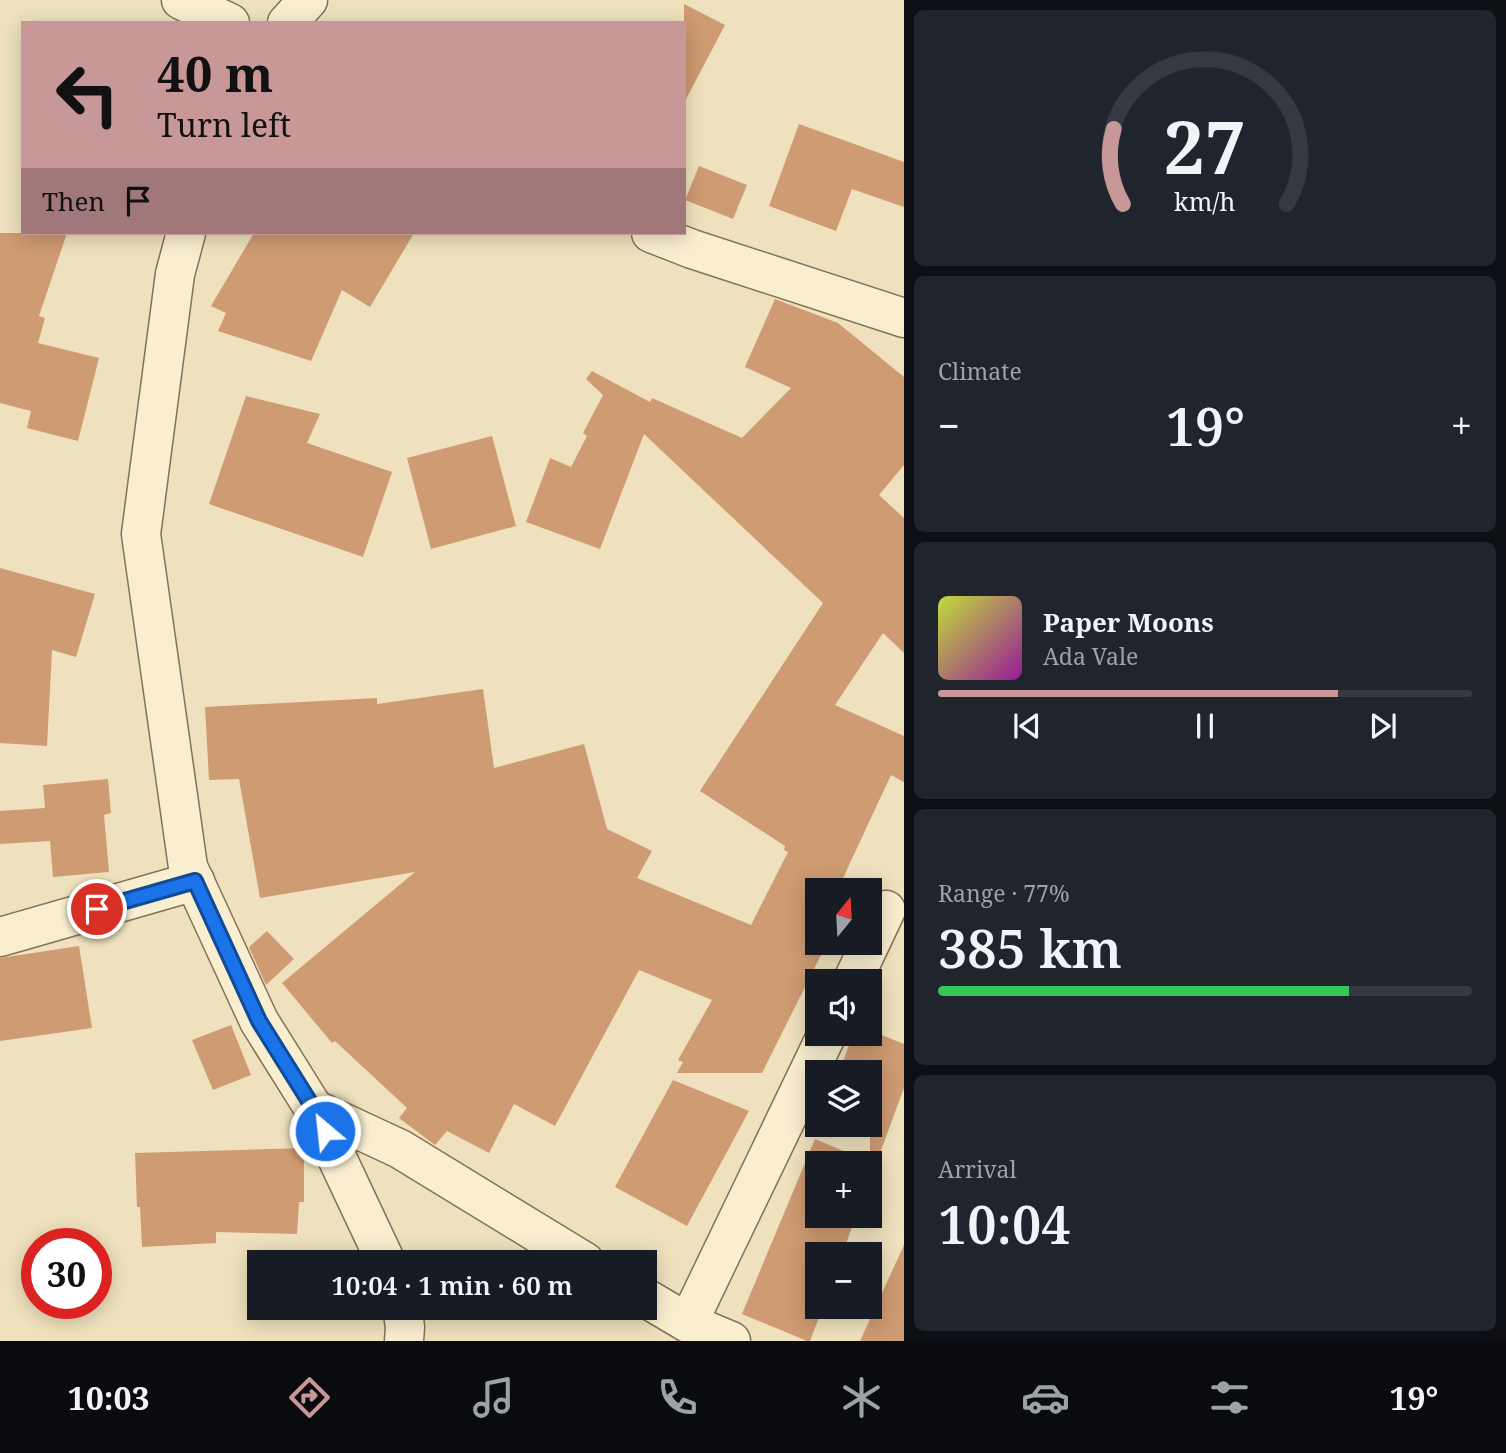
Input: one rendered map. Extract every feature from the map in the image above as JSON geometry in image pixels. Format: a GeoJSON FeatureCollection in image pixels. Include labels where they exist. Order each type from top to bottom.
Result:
{"type":"FeatureCollection","features":[{"type":"Feature","properties":{"kind":"street"},"geometry":{"type":"LineString","coordinates":[[181,0],[226,21]]}},
{"type":"Feature","properties":{"kind":"street"},"geometry":{"type":"LineString","coordinates":[[289,21],[308,0]]}},
{"type":"Feature","properties":{"kind":"street"},"geometry":{"type":"LineString","coordinates":[[185,235],[175,274],[141,534],[188,867],[259,1021],[314,1109],[380,1250]]}},
{"type":"Feature","properties":{"kind":"street"},"geometry":{"type":"LineString","coordinates":[[656,235],[904,318]]}},
{"type":"Feature","properties":{"kind":"street"},"geometry":{"type":"LineString","coordinates":[[0,937],[195,881]]}},
{"type":"Feature","properties":{"kind":"street"},"geometry":{"type":"LineString","coordinates":[[858,969],[886,910]]}},
{"type":"Feature","properties":{"kind":"street"},"geometry":{"type":"LineString","coordinates":[[688,1323],[821,1046]]}},
{"type":"Feature","properties":{"kind":"street"},"geometry":{"type":"LineString","coordinates":[[314,1109],[400,1149],[565,1250]]}},
{"type":"Feature","properties":{"kind":"street"},"geometry":{"type":"LineString","coordinates":[[657,1305],[688,1323],[731,1341]]}},
{"type":"Feature","properties":{"kind":"street"},"geometry":{"type":"LineString","coordinates":[[404,1320],[404,1341]]}},
{"type":"Feature","properties":{"kind":"building"},"geometry":{"type":"Polygon","coordinates":[[[684,4],[725,25],[686,99],[686,21],[684,4]]]}},
{"type":"Feature","properties":{"kind":"building"},"geometry":{"type":"Polygon","coordinates":[[[799,124],[904,162],[904,207],[852,189],[836,231],[769,206],[799,124]]]}},
{"type":"Feature","properties":{"kind":"building"},"geometry":{"type":"Polygon","coordinates":[[[699,166],[747,185],[733,219],[686,200],[699,166]]]}},
{"type":"Feature","properties":{"kind":"building"},"geometry":{"type":"Polygon","coordinates":[[[0,233],[66,235],[39,316],[45,318],[38,343],[99,358],[78,441],[27,428],[31,411],[0,403],[0,233]]]}},
{"type":"Feature","properties":{"kind":"building"},"geometry":{"type":"Polygon","coordinates":[[[253,235],[413,235],[370,307],[342,290],[311,361],[218,331],[226,313],[211,306],[253,235]]]}},
{"type":"Feature","properties":{"kind":"building"},"geometry":{"type":"Polygon","coordinates":[[[775,299],[838,323],[904,377],[904,465],[879,495],[904,518],[904,653],[883,633],[835,705],[904,736],[904,782],[891,775],[843,878],[805,878],[805,956],[820,956],[814,969],[805,969],[805,987],[762,1073],[677,1073],[683,1062],[678,1060],[712,1000],[639,970],[555,1126],[514,1104],[489,1153],[447,1131],[435,1145],[399,1118],[407,1108],[335,1041],[332,1043],[282,983],[415,872],[260,898],[239,779],[209,780],[205,707],[377,698],[377,704],[483,689],[494,768],[584,744],[607,829],[652,851],[637,878],[751,925],[788,852],[784,850],[785,846],[700,791],[823,603],[644,434],[600,549],[526,522],[550,458],[571,467],[587,436],[583,433],[603,395],[586,379],[592,371],[650,402],[652,398],[742,438],[791,388],[745,367],[775,299]]]}},
{"type":"Feature","properties":{"kind":"building"},"geometry":{"type":"Polygon","coordinates":[[[246,396],[320,414],[307,443],[392,472],[363,557],[209,504],[246,396]]]}},
{"type":"Feature","properties":{"kind":"building"},"geometry":{"type":"Polygon","coordinates":[[[492,436],[516,526],[431,549],[407,458],[492,436]]]}},
{"type":"Feature","properties":{"kind":"building"},"geometry":{"type":"Polygon","coordinates":[[[0,568],[95,594],[76,657],[52,650],[47,746],[0,743],[0,568]]]}},
{"type":"Feature","properties":{"kind":"building"},"geometry":{"type":"Polygon","coordinates":[[[108,779],[111,813],[104,815],[109,872],[53,877],[50,841],[0,844],[0,811],[45,808],[43,785],[108,779]]]}},
{"type":"Feature","properties":{"kind":"building"},"geometry":{"type":"Polygon","coordinates":[[[267,931],[294,959],[266,985],[249,947],[267,931]]]}},
{"type":"Feature","properties":{"kind":"building"},"geometry":{"type":"Polygon","coordinates":[[[79,946],[92,1028],[0,1041],[0,958],[79,946]]]}},
{"type":"Feature","properties":{"kind":"building"},"geometry":{"type":"Polygon","coordinates":[[[231,1025],[251,1075],[213,1090],[192,1040],[231,1025]]]}},
{"type":"Feature","properties":{"kind":"building"},"geometry":{"type":"Polygon","coordinates":[[[882,1035],[904,1044],[904,1088],[881,1151],[870,1151],[870,1137],[882,1137],[882,1060],[844,1060],[849,1046],[882,1046],[882,1035]]]}},
{"type":"Feature","properties":{"kind":"building"},"geometry":{"type":"Polygon","coordinates":[[[673,1080],[749,1111],[687,1226],[615,1187],[673,1080]]]}},
{"type":"Feature","properties":{"kind":"building"},"geometry":{"type":"Polygon","coordinates":[[[815,1139],[844,1151],[810,1151],[815,1139]]]}},
{"type":"Feature","properties":{"kind":"building"},"geometry":{"type":"Polygon","coordinates":[[[304,1148],[304,1202],[299,1202],[297,1234],[216,1232],[216,1243],[142,1247],[135,1153],[304,1148]]]}},
{"type":"Feature","properties":{"kind":"building"},"geometry":{"type":"Polygon","coordinates":[[[805,1163],[805,1228],[852,1228],[847,1242],[805,1242],[805,1319],[818,1319],[810,1341],[742,1314],[805,1163]]]}},
{"type":"Feature","properties":{"kind":"building"},"geometry":{"type":"Polygon","coordinates":[[[904,1245],[904,1341],[860,1341],[870,1319],[882,1319],[882,1293],[904,1245]]]}},
{"type":"Feature","properties":{"kind":"route"},"geometry":{"type":"LineString","coordinates":[[97,909],[195,881],[259,1021],[325,1131]]}}]}
